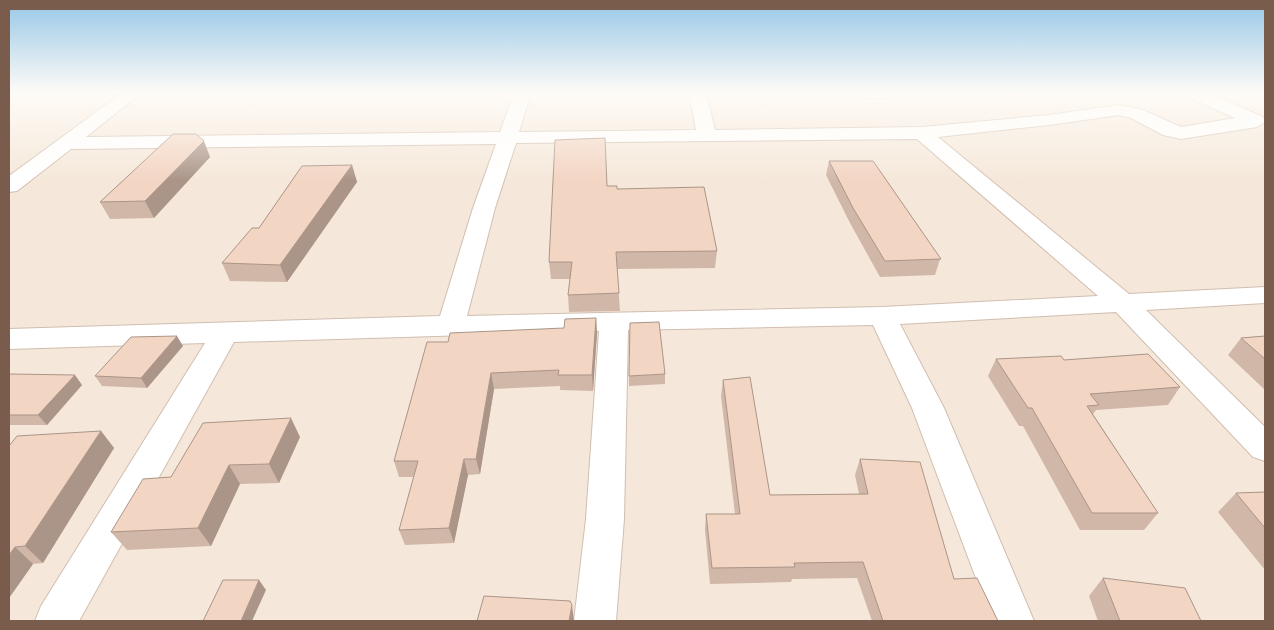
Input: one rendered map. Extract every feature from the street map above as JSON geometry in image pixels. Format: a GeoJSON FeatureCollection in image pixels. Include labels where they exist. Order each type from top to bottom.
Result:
{"type":"FeatureCollection","features":[{"type":"Feature","properties":{"kind":"street"},"geometry":{"type":"LineString","coordinates":[[9,186],[94,122]]}},
{"type":"Feature","properties":{"kind":"street"},"geometry":{"type":"LineString","coordinates":[[451,324],[484,208],[513,122]]}},
{"type":"Feature","properties":{"kind":"street"},"geometry":{"type":"LineString","coordinates":[[704,122],[707,136]]}},
{"type":"Feature","properties":{"kind":"street"},"geometry":{"type":"LineString","coordinates":[[66,143],[922,133],[1025,122]]}},
{"type":"Feature","properties":{"kind":"street"},"geometry":{"type":"LineString","coordinates":[[1153,122],[1170,131],[1181,133],[1257,122]]}},
{"type":"Feature","properties":{"kind":"street"},"geometry":{"type":"LineString","coordinates":[[922,133],[1124,304],[1265,448]]}},
{"type":"Feature","properties":{"kind":"street"},"geometry":{"type":"LineString","coordinates":[[9,339],[225,334],[451,324],[882,316],[1265,295]]}},
{"type":"Feature","properties":{"kind":"street"},"geometry":{"type":"LineString","coordinates":[[882,316],[928,408],[1013,621]]}},
{"type":"Feature","properties":{"kind":"street"},"geometry":{"type":"LineString","coordinates":[[594,621],[605,519],[614,322]]}},
{"type":"Feature","properties":{"kind":"street"},"geometry":{"type":"LineString","coordinates":[[56,621],[225,334]]}},
{"type":"Feature","properties":{"kind":"shaded area"},"geometry":{"type":"Polygon","coordinates":[[[9,122],[1265,122],[1265,621],[9,621],[9,122]]]}},
{"type":"Feature","properties":{"kind":"building"},"geometry":{"type":"Polygon","coordinates":[[[173,134],[196,134],[204,141],[145,201],[100,202],[173,134]]]}},
{"type":"Feature","properties":{"kind":"building"},"geometry":{"type":"Polygon","coordinates":[[[605,138],[607,186],[617,186],[617,189],[704,187],[717,251],[616,252],[619,293],[568,295],[572,262],[549,262],[555,140],[605,138]]]}},
{"type":"Feature","properties":{"kind":"building"},"geometry":{"type":"Polygon","coordinates":[[[829,161],[873,161],[941,259],[885,261],[853,208],[829,161]]]}},
{"type":"Feature","properties":{"kind":"building"},"geometry":{"type":"Polygon","coordinates":[[[352,165],[280,265],[222,263],[252,228],[259,228],[302,166],[352,165]]]}},
{"type":"Feature","properties":{"kind":"building"},"geometry":{"type":"Polygon","coordinates":[[[596,318],[592,375],[558,375],[559,370],[491,373],[476,459],[464,459],[449,528],[399,530],[418,461],[394,461],[427,342],[448,342],[450,333],[564,328],[565,319],[596,318]]]}},
{"type":"Feature","properties":{"kind":"building"},"geometry":{"type":"Polygon","coordinates":[[[659,322],[665,374],[629,376],[630,323],[659,322]]]}},
{"type":"Feature","properties":{"kind":"building"},"geometry":{"type":"Polygon","coordinates":[[[177,336],[141,378],[95,376],[131,337],[177,336]]]}},
{"type":"Feature","properties":{"kind":"building"},"geometry":{"type":"Polygon","coordinates":[[[1265,336],[1265,359],[1241,338],[1265,336]]]}},
{"type":"Feature","properties":{"kind":"building"},"geometry":{"type":"Polygon","coordinates":[[[1148,354],[1180,387],[1090,394],[1099,405],[1087,406],[1158,513],[1092,513],[1032,408],[1028,408],[996,359],[1061,356],[1064,360],[1148,354]]]}},
{"type":"Feature","properties":{"kind":"building"},"geometry":{"type":"Polygon","coordinates":[[[9,374],[75,375],[38,415],[9,415],[9,374]]]}},
{"type":"Feature","properties":{"kind":"building"},"geometry":{"type":"Polygon","coordinates":[[[750,377],[770,495],[868,494],[860,459],[920,462],[954,579],[977,578],[998,621],[883,621],[863,562],[794,563],[795,567],[712,568],[706,514],[740,514],[723,380],[750,377]]]}},
{"type":"Feature","properties":{"kind":"building"},"geometry":{"type":"Polygon","coordinates":[[[291,418],[269,464],[229,465],[198,528],[111,532],[143,479],[171,477],[203,423],[291,418]]]}},
{"type":"Feature","properties":{"kind":"building"},"geometry":{"type":"Polygon","coordinates":[[[101,431],[25,546],[15,547],[9,555],[9,446],[17,436],[101,431]]]}},
{"type":"Feature","properties":{"kind":"building"},"geometry":{"type":"Polygon","coordinates":[[[1265,492],[1265,528],[1236,493],[1265,492]]]}},
{"type":"Feature","properties":{"kind":"building"},"geometry":{"type":"Polygon","coordinates":[[[1103,578],[1185,588],[1201,621],[1120,621],[1103,578]]]}},
{"type":"Feature","properties":{"kind":"building"},"geometry":{"type":"Polygon","coordinates":[[[223,580],[259,580],[241,621],[203,621],[223,580]]]}},
{"type":"Feature","properties":{"kind":"building"},"geometry":{"type":"Polygon","coordinates":[[[484,596],[570,601],[572,605],[569,621],[477,621],[484,596]]]}}]}
